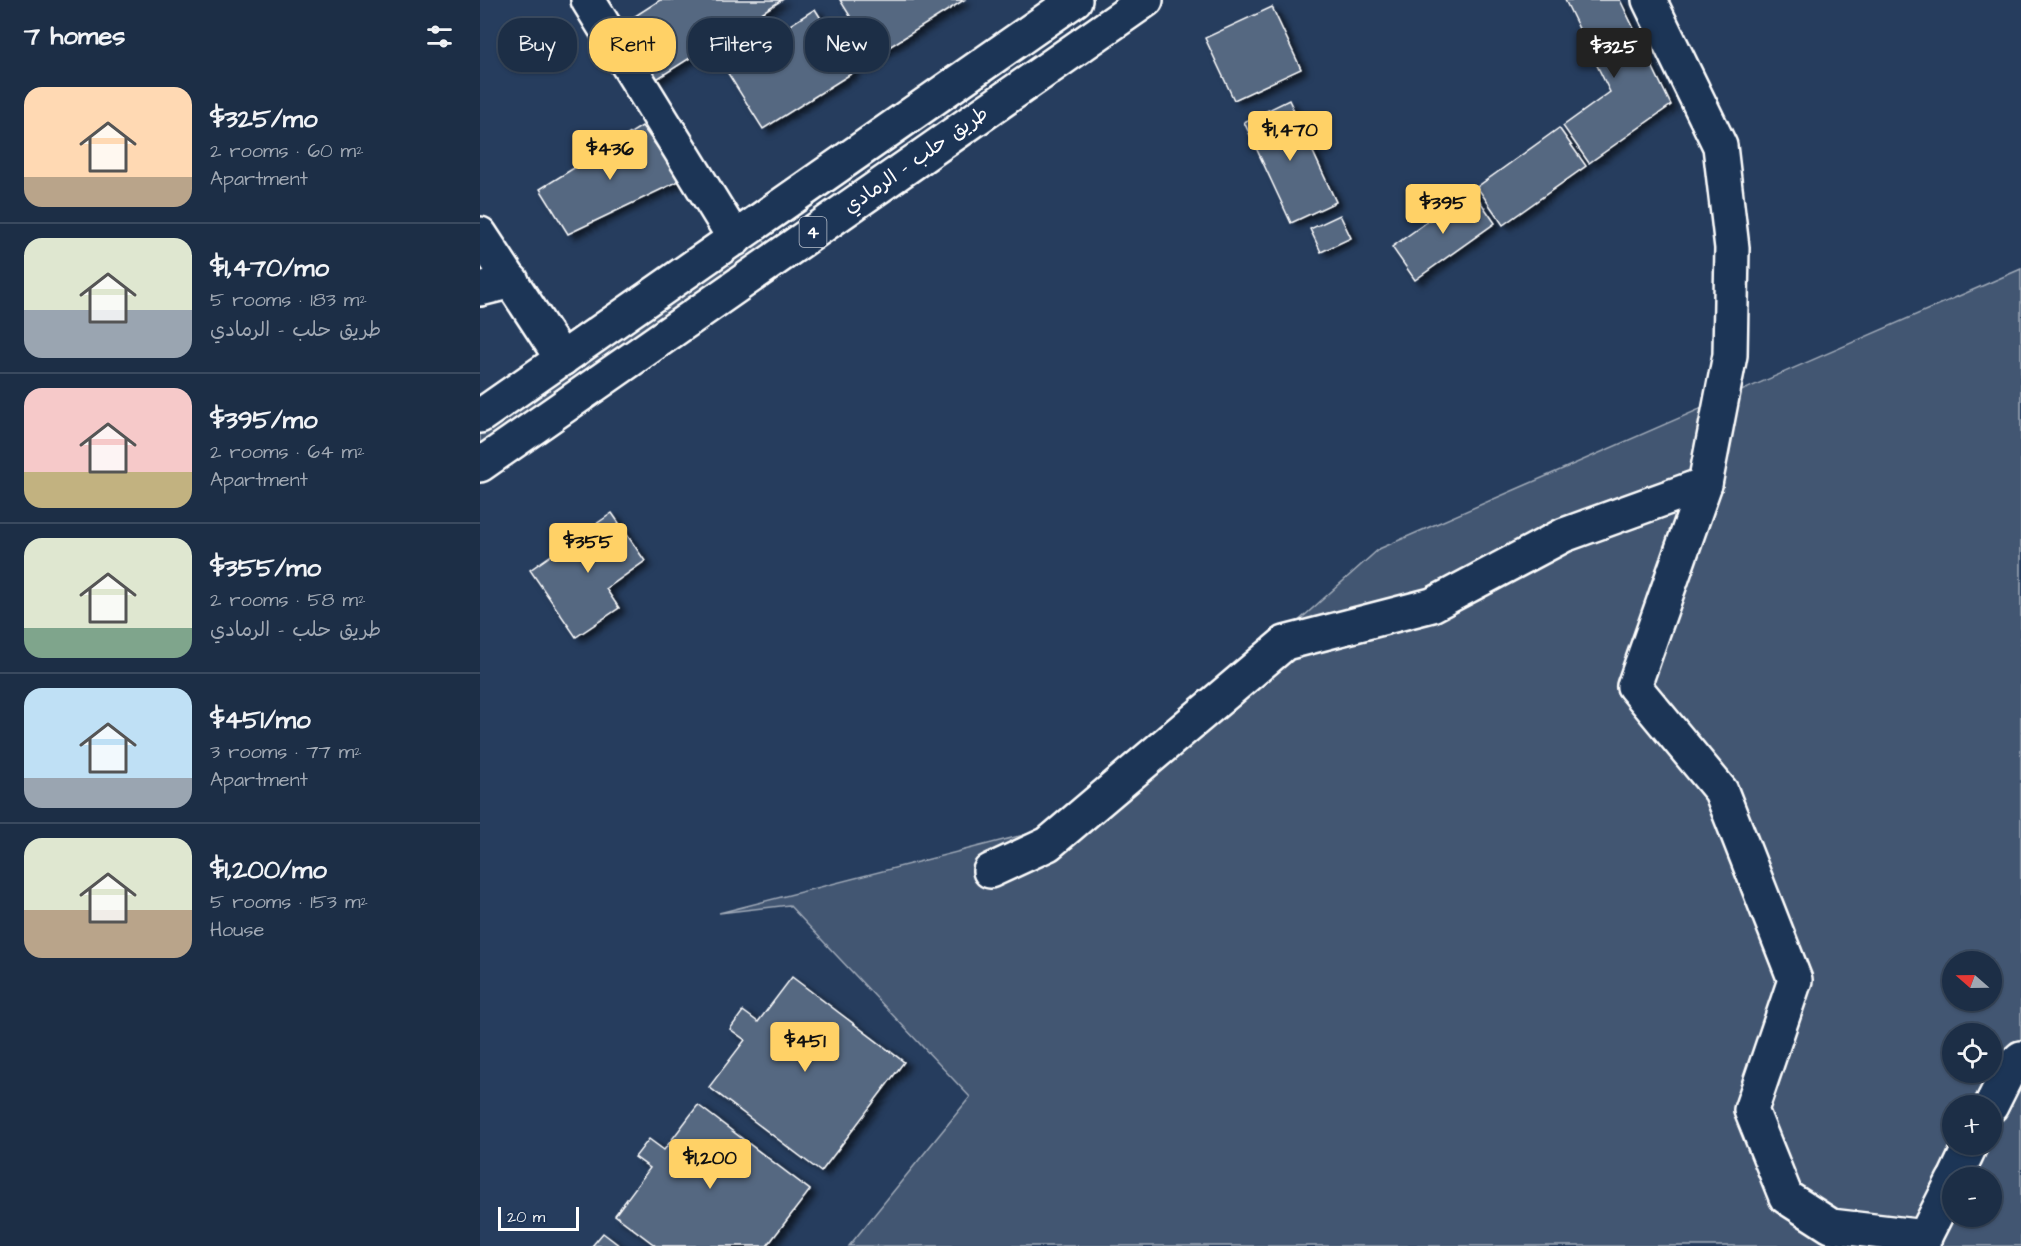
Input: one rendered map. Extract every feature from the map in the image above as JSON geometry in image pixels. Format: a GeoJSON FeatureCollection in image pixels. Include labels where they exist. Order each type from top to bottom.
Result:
{"type":"FeatureCollection","features":[{"type":"Feature","properties":{"kind":"main road","name":"طريق حلب - الرمادي"},"geometry":{"type":"LineString","coordinates":[[480,416],[1076,0]]}},
{"type":"Feature","properties":{"kind":"main road","name":"طريق حلب - الرمادي"},"geometry":{"type":"LineString","coordinates":[[480,465],[1146,0]]}},
{"type":"Feature","properties":{"kind":"main road"},"geometry":{"type":"LineString","coordinates":[[1649,0],[1720,146],[1732,248],[1730,355],[1705,484],[1634,686],[1721,791],[1795,980],[1751,1110],[1786,1197],[1831,1226],[1923,1241],[1942,1203]]}},
{"type":"Feature","properties":{"kind":"main road"},"geometry":{"type":"LineString","coordinates":[[601,5],[735,239]]}},
{"type":"Feature","properties":{"kind":"main road"},"geometry":{"type":"LineString","coordinates":[[480,234],[562,359]]}},
{"type":"Feature","properties":{"kind":"main road"},"geometry":{"type":"LineString","coordinates":[[480,289],[512,281]]}},
{"type":"Feature","properties":{"kind":"main road"},"geometry":{"type":"LineString","coordinates":[[990,871],[1048,844],[1285,643],[1432,605],[1564,535],[1705,484]]}},
{"type":"Feature","properties":{"kind":"main road"},"geometry":{"type":"LineString","coordinates":[[1996,1095],[2010,1068],[2021,1058]]}},
{"type":"Feature","properties":{"kind":"shaded area"},"geometry":{"type":"Polygon","coordinates":[[[758,237],[765,242],[766,253],[480,451],[480,430],[758,237]]]}},
{"type":"Feature","properties":{"kind":"shaded area"},"geometry":{"type":"Polygon","coordinates":[[[2021,269],[2021,1246],[849,1246],[970,1097],[789,905],[719,913],[1074,822],[1379,549],[2021,269]]]}},
{"type":"Feature","properties":{"kind":"building"},"geometry":{"type":"Polygon","coordinates":[[[660,0],[782,0],[753,18],[688,18],[688,59],[676,67],[676,18],[632,18],[660,0]]]}},
{"type":"Feature","properties":{"kind":"building"},"geometry":{"type":"Polygon","coordinates":[[[840,0],[964,0],[889,47],[889,18],[851,18],[840,0]]]}},
{"type":"Feature","properties":{"kind":"building"},"geometry":{"type":"Polygon","coordinates":[[[1565,0],[1620,0],[1671,105],[1589,163],[1563,126],[1610,92],[1565,0]]]}},
{"type":"Feature","properties":{"kind":"building"},"geometry":{"type":"Polygon","coordinates":[[[1272,7],[1301,69],[1234,100],[1205,38],[1272,7]]]}},
{"type":"Feature","properties":{"kind":"building"},"geometry":{"type":"Polygon","coordinates":[[[815,9],[821,18],[805,18],[805,72],[854,72],[763,129],[727,72],[793,72],[793,23],[815,9]]]}},
{"type":"Feature","properties":{"kind":"building"},"geometry":{"type":"Polygon","coordinates":[[[646,72],[668,72],[652,82],[646,72]]]}},
{"type":"Feature","properties":{"kind":"building"},"geometry":{"type":"Polygon","coordinates":[[[1289,100],[1336,202],[1291,223],[1244,122],[1289,100]]]}},
{"type":"Feature","properties":{"kind":"building"},"geometry":{"type":"Polygon","coordinates":[[[642,126],[681,180],[568,234],[540,189],[642,126]]]}},
{"type":"Feature","properties":{"kind":"building"},"geometry":{"type":"Polygon","coordinates":[[[1559,128],[1586,166],[1503,225],[1477,187],[1559,128]]]}},
{"type":"Feature","properties":{"kind":"building"},"geometry":{"type":"Polygon","coordinates":[[[1472,190],[1495,223],[1415,280],[1392,247],[1472,190]]]}},
{"type":"Feature","properties":{"kind":"building"},"geometry":{"type":"Polygon","coordinates":[[[1340,215],[1351,238],[1321,252],[1310,229],[1340,215]]]}},
{"type":"Feature","properties":{"kind":"building"},"geometry":{"type":"Polygon","coordinates":[[[612,513],[645,561],[606,589],[619,608],[576,637],[530,570],[612,513]]]}},
{"type":"Feature","properties":{"kind":"building"},"geometry":{"type":"Polygon","coordinates":[[[792,977],[904,1062],[821,1172],[709,1087],[745,1040],[730,1029],[743,1011],[758,1022],[792,977]]]}},
{"type":"Feature","properties":{"kind":"building"},"geometry":{"type":"Polygon","coordinates":[[[698,1105],[810,1190],[767,1246],[656,1246],[615,1215],[650,1168],[635,1157],[649,1139],[664,1150],[698,1105]]]}},
{"type":"Feature","properties":{"kind":"building"},"geometry":{"type":"Polygon","coordinates":[[[603,1233],[620,1246],[592,1246],[603,1233]]]}}]}
